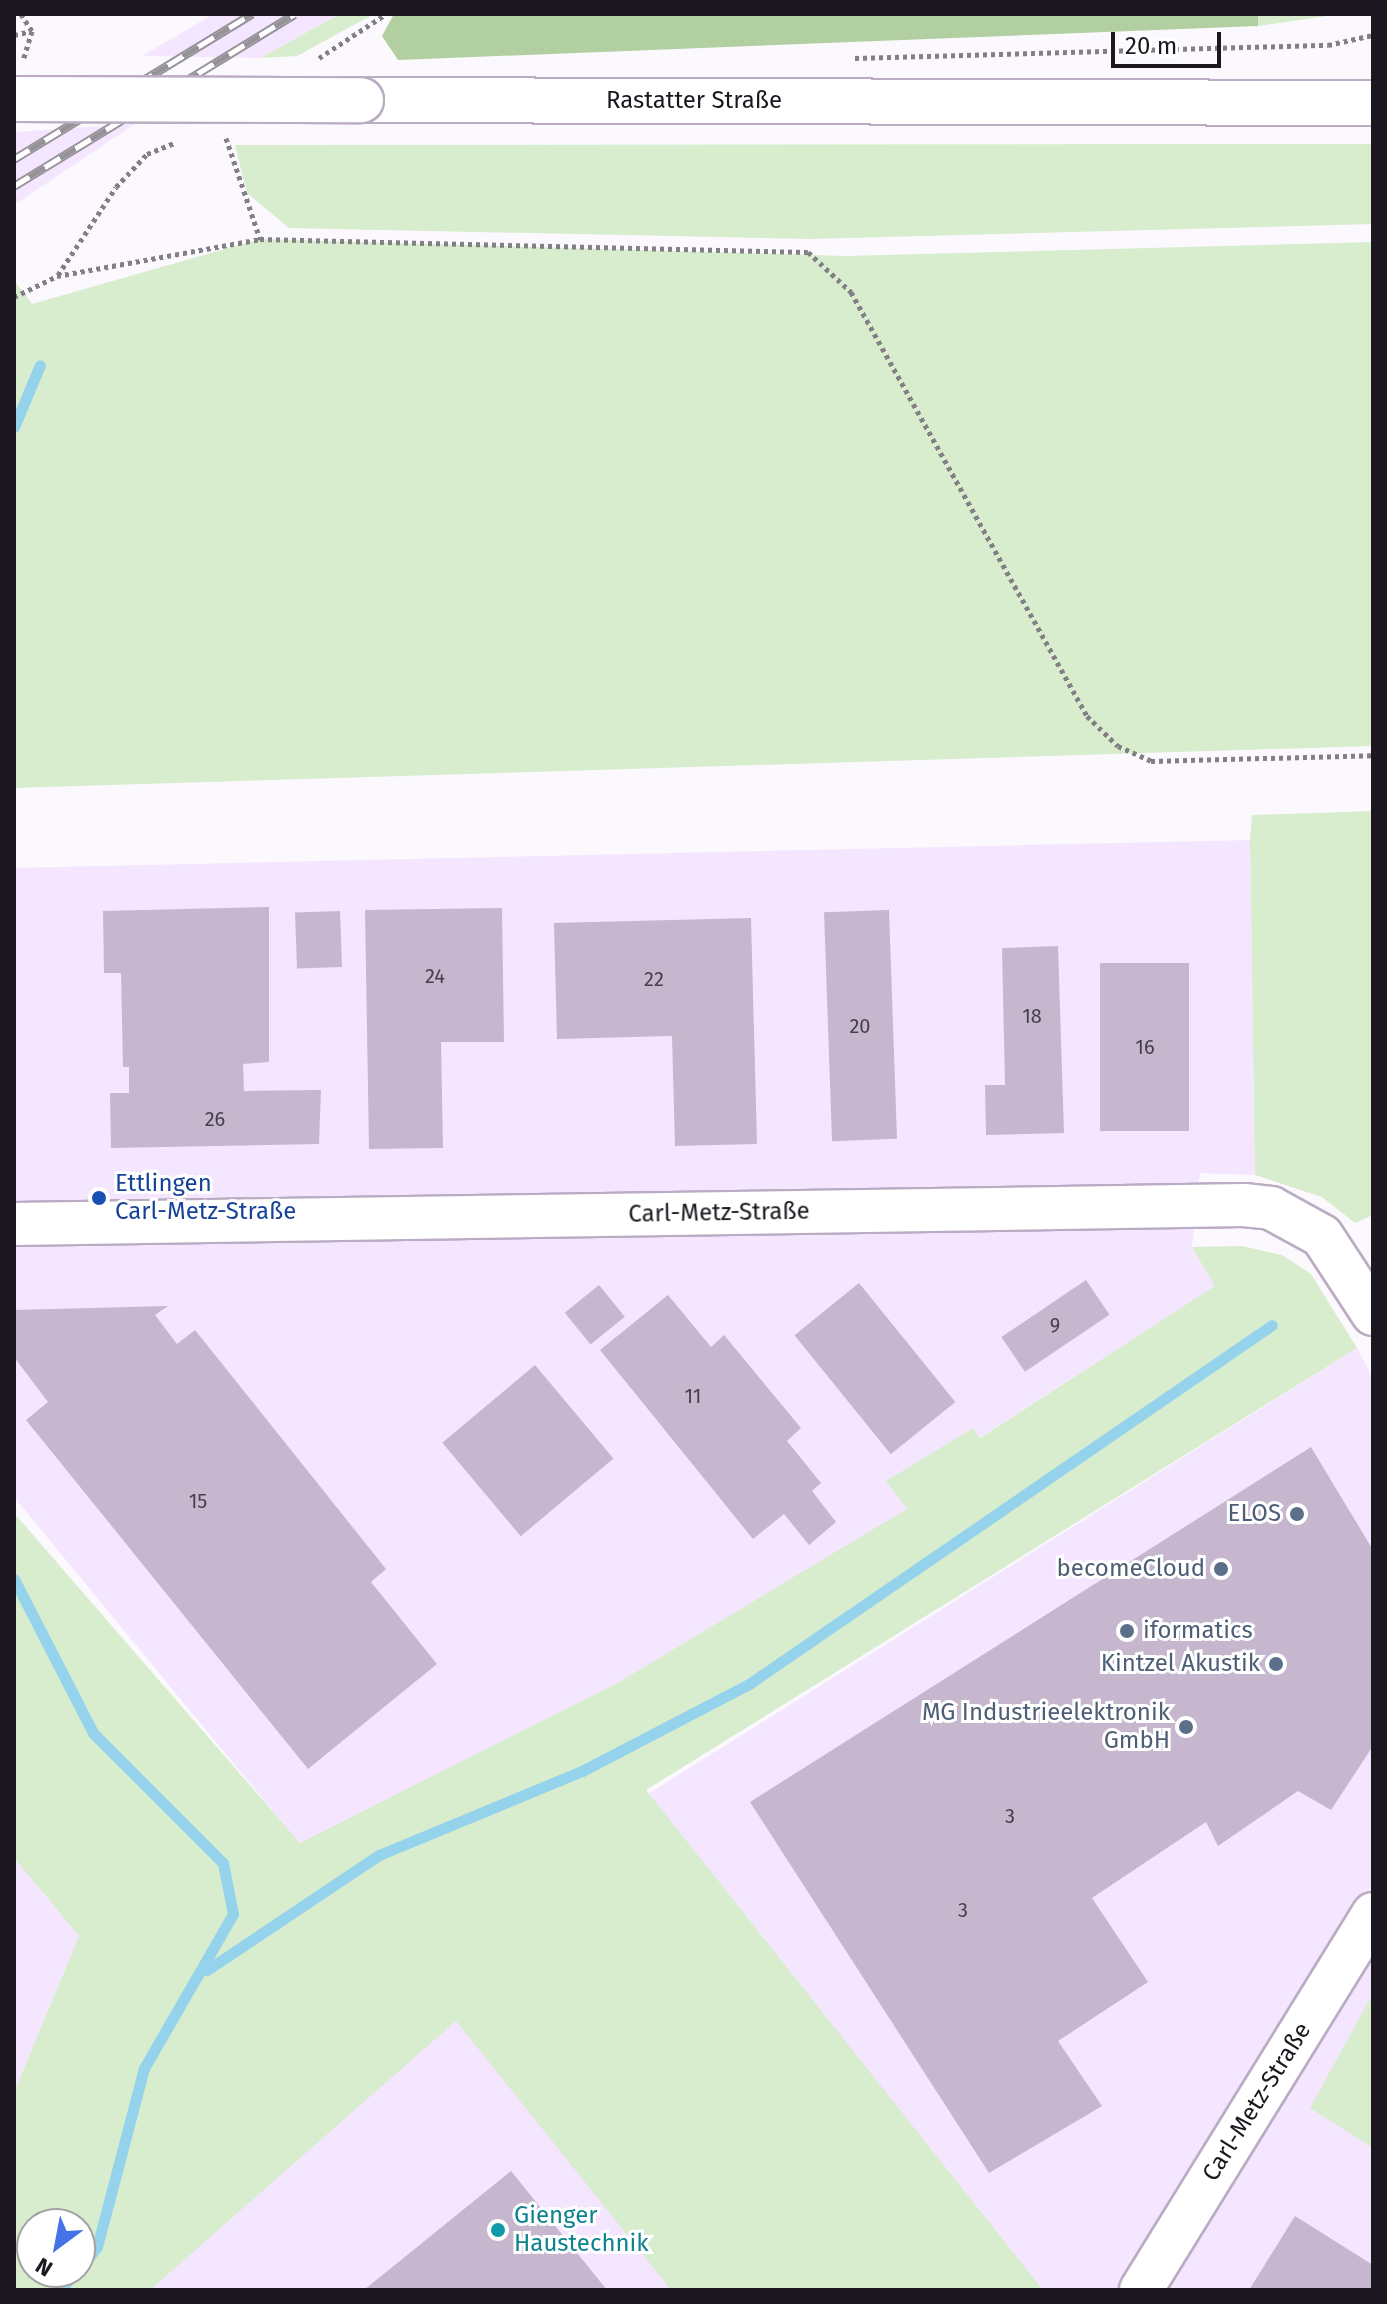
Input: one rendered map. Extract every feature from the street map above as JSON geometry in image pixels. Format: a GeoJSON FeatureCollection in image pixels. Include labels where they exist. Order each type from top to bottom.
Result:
{"type":"FeatureCollection","features":[{"type":"Feature","properties":{"kind":"main road","name":"Rastatter Straße"},"geometry":{"type":"LineString","coordinates":[[14,99],[1373,103]]}},
{"type":"Feature","properties":{"kind":"street","name":"Carl-Metz-Straße"},"geometry":{"type":"LineString","coordinates":[[14,1224],[1244,1205],[1271,1208],[1322,1236],[1373,1314]]}},
{"type":"Feature","properties":{"kind":"street","name":"Carl-Metz-Straße"},"geometry":{"type":"LineString","coordinates":[[1141,2290],[1373,1914]]}},
{"type":"Feature","properties":{"kind":"path"},"geometry":{"type":"LineString","coordinates":[[21,14],[32,31]]}},
{"type":"Feature","properties":{"kind":"path"},"geometry":{"type":"LineString","coordinates":[[14,35],[32,31]]}},
{"type":"Feature","properties":{"kind":"path"},"geometry":{"type":"LineString","coordinates":[[14,70],[32,31]]}},
{"type":"Feature","properties":{"kind":"path"},"geometry":{"type":"LineString","coordinates":[[848,58],[1328,45],[1373,35]]}},
{"type":"Feature","properties":{"kind":"path"},"geometry":{"type":"LineString","coordinates":[[221,122],[260,239]]}},
{"type":"Feature","properties":{"kind":"path"},"geometry":{"type":"LineString","coordinates":[[14,297],[57,276],[260,239],[808,252],[851,292],[1087,716],[1118,746],[1151,761],[1373,755]]}},
{"type":"Feature","properties":{"kind":"shaded area"},"geometry":{"type":"Polygon","coordinates":[[[214,14],[340,14],[260,58],[142,56],[214,14]]]}},
{"type":"Feature","properties":{"kind":"shaded area"},"geometry":{"type":"Polygon","coordinates":[[[135,124],[14,205],[14,132],[135,124]]]}},
{"type":"Feature","properties":{"kind":"shaded area"},"geometry":{"type":"Polygon","coordinates":[[[1250,840],[1255,1175],[1200,1173],[1192,1247],[1216,1286],[979,1438],[972,1429],[887,1481],[908,1509],[619,1682],[300,1844],[14,1497],[14,868],[1250,840]]]}},
{"type":"Feature","properties":{"kind":"shaded area"},"geometry":{"type":"Polygon","coordinates":[[[1357,1348],[1373,1378],[1373,2290],[150,2290],[319,2001],[1357,1348]]]}},
{"type":"Feature","properties":{"kind":"shaded area"},"geometry":{"type":"Polygon","coordinates":[[[14,1858],[79,1936],[14,2092],[14,1858]]]}},
{"type":"Feature","properties":{"kind":"green space"},"geometry":{"type":"Polygon","coordinates":[[[340,14],[374,14],[297,56],[260,58],[340,14]]]}},
{"type":"Feature","properties":{"kind":"green space"},"geometry":{"type":"Polygon","coordinates":[[[394,14],[1258,14],[1258,26],[398,60],[382,36],[394,14]]]}},
{"type":"Feature","properties":{"kind":"green space"},"geometry":{"type":"Polygon","coordinates":[[[1258,14],[1341,14],[1258,26],[1258,14]]]}},
{"type":"Feature","properties":{"kind":"green space"},"geometry":{"type":"Polygon","coordinates":[[[1373,144],[1373,224],[810,239],[289,228],[247,193],[235,145],[1373,144]]]}},
{"type":"Feature","properties":{"kind":"green space"},"geometry":{"type":"Polygon","coordinates":[[[260,239],[846,256],[1373,242],[1373,746],[14,788],[14,280],[32,304],[260,239]]]}},
{"type":"Feature","properties":{"kind":"green space"},"geometry":{"type":"Polygon","coordinates":[[[1373,811],[1373,1215],[1355,1223],[1322,1197],[1255,1175],[1250,840],[1252,815],[1373,811]]]}},
{"type":"Feature","properties":{"kind":"green space"},"geometry":{"type":"Polygon","coordinates":[[[1242,1246],[1282,1255],[1311,1274],[1357,1348],[646,1790],[1043,2290],[671,2290],[456,2021],[150,2290],[14,2290],[14,2092],[79,1936],[14,1858],[14,1513],[300,1843],[619,1682],[907,1509],[886,1481],[973,1428],[980,1438],[1215,1286],[1192,1247],[1242,1246]]]}},
{"type":"Feature","properties":{"kind":"green space"},"geometry":{"type":"Polygon","coordinates":[[[1373,1993],[1373,2148],[1310,2108],[1373,1993]]]}},
{"type":"Feature","properties":{"kind":"building"},"geometry":{"type":"Polygon","coordinates":[[[269,907],[269,1062],[243,1064],[244,1091],[321,1090],[319,1144],[111,1148],[110,1093],[129,1093],[129,1067],[123,1067],[121,973],[104,973],[103,911],[269,907]]]}},
{"type":"Feature","properties":{"kind":"building"},"geometry":{"type":"Polygon","coordinates":[[[502,908],[504,1042],[441,1042],[443,1148],[369,1149],[365,910],[502,908]]]}},
{"type":"Feature","properties":{"kind":"building"},"geometry":{"type":"Polygon","coordinates":[[[889,910],[897,1139],[832,1141],[824,912],[889,910]]]}},
{"type":"Feature","properties":{"kind":"building"},"geometry":{"type":"Polygon","coordinates":[[[340,911],[342,967],[297,969],[295,913],[340,911]]]}},
{"type":"Feature","properties":{"kind":"building"},"geometry":{"type":"Polygon","coordinates":[[[751,918],[757,1144],[675,1146],[672,1036],[557,1039],[554,923],[751,918]]]}},
{"type":"Feature","properties":{"kind":"building"},"geometry":{"type":"Polygon","coordinates":[[[1058,946],[1064,1133],[986,1135],[985,1085],[1005,1085],[1002,948],[1058,946]]]}},
{"type":"Feature","properties":{"kind":"building"},"geometry":{"type":"Polygon","coordinates":[[[1100,963],[1189,963],[1189,1131],[1100,1131],[1100,963]]]}},
{"type":"Feature","properties":{"kind":"building"},"geometry":{"type":"Polygon","coordinates":[[[1086,1280],[1109,1315],[1025,1372],[1001,1337],[1086,1280]]]}},
{"type":"Feature","properties":{"kind":"building"},"geometry":{"type":"Polygon","coordinates":[[[859,1283],[955,1402],[891,1454],[794,1335],[859,1283]]]}},
{"type":"Feature","properties":{"kind":"building"},"geometry":{"type":"Polygon","coordinates":[[[599,1285],[625,1317],[591,1345],[565,1313],[599,1285]]]}},
{"type":"Feature","properties":{"kind":"building"},"geometry":{"type":"Polygon","coordinates":[[[668,1295],[711,1347],[724,1335],[801,1428],[787,1441],[821,1483],[812,1491],[836,1522],[809,1545],[784,1514],[753,1539],[600,1350],[668,1295]]]}},
{"type":"Feature","properties":{"kind":"building"},"geometry":{"type":"Polygon","coordinates":[[[168,1306],[155,1315],[177,1344],[195,1330],[386,1569],[371,1582],[437,1664],[308,1769],[26,1420],[48,1402],[14,1357],[14,1310],[168,1306]]]}},
{"type":"Feature","properties":{"kind":"building"},"geometry":{"type":"Polygon","coordinates":[[[535,1365],[613,1458],[521,1536],[442,1443],[535,1365]]]}},
{"type":"Feature","properties":{"kind":"building"},"geometry":{"type":"Polygon","coordinates":[[[1311,1447],[1373,1550],[1373,1746],[1331,1810],[1298,1791],[1218,1846],[1206,1822],[1092,1898],[1148,1982],[1058,2041],[1102,2106],[989,2173],[750,1802],[1311,1447]]]}},
{"type":"Feature","properties":{"kind":"building","name":"Gienger Haustechnik"},"geometry":{"type":"Polygon","coordinates":[[[511,2171],[607,2290],[364,2290],[511,2171]]]}},
{"type":"Feature","properties":{"kind":"building"},"geometry":{"type":"Polygon","coordinates":[[[1295,2216],[1373,2265],[1373,2290],[1249,2290],[1295,2216]]]}},
{"type":"Feature","properties":{"kind":"waterway"},"geometry":{"type":"LineString","coordinates":[[14,427],[40,365]]}},
{"type":"Feature","properties":{"kind":"waterway"},"geometry":{"type":"LineString","coordinates":[[207,1970],[379,1855],[582,1771],[749,1684],[1272,1325]]}},
{"type":"Feature","properties":{"kind":"waterway"},"geometry":{"type":"LineString","coordinates":[[14,1579],[93,1733],[223,1863],[233,1914],[144,2068],[96,2248]]}},
{"type":"Feature","properties":{"kind":"railway"},"geometry":{"type":"LineString","coordinates":[[14,159],[252,14]]}},
{"type":"Feature","properties":{"kind":"railway"},"geometry":{"type":"LineString","coordinates":[[14,186],[295,14]]}},
{"type":"Feature","properties":{"kind":"place","name":"Ettlingen Carl-Metz-Straße"},"geometry":{"type":"Point","coordinates":[99,1198]}},
{"type":"Feature","properties":{"kind":"place","name":"ELOS"},"geometry":{"type":"Point","coordinates":[1297,1514]}},
{"type":"Feature","properties":{"kind":"place","name":"becomeCloud"},"geometry":{"type":"Point","coordinates":[1221,1569]}},
{"type":"Feature","properties":{"kind":"place","name":"iformatics"},"geometry":{"type":"Point","coordinates":[1127,1631]}},
{"type":"Feature","properties":{"kind":"place","name":"Kintzel Akustik"},"geometry":{"type":"Point","coordinates":[1276,1664]}},
{"type":"Feature","properties":{"kind":"place","name":"MG Industrieelektronik GmbH"},"geometry":{"type":"Point","coordinates":[1186,1727]}},
{"type":"Feature","properties":{"kind":"place","name":"Gienger Haustechnik"},"geometry":{"type":"Point","coordinates":[498,2230]}}]}
